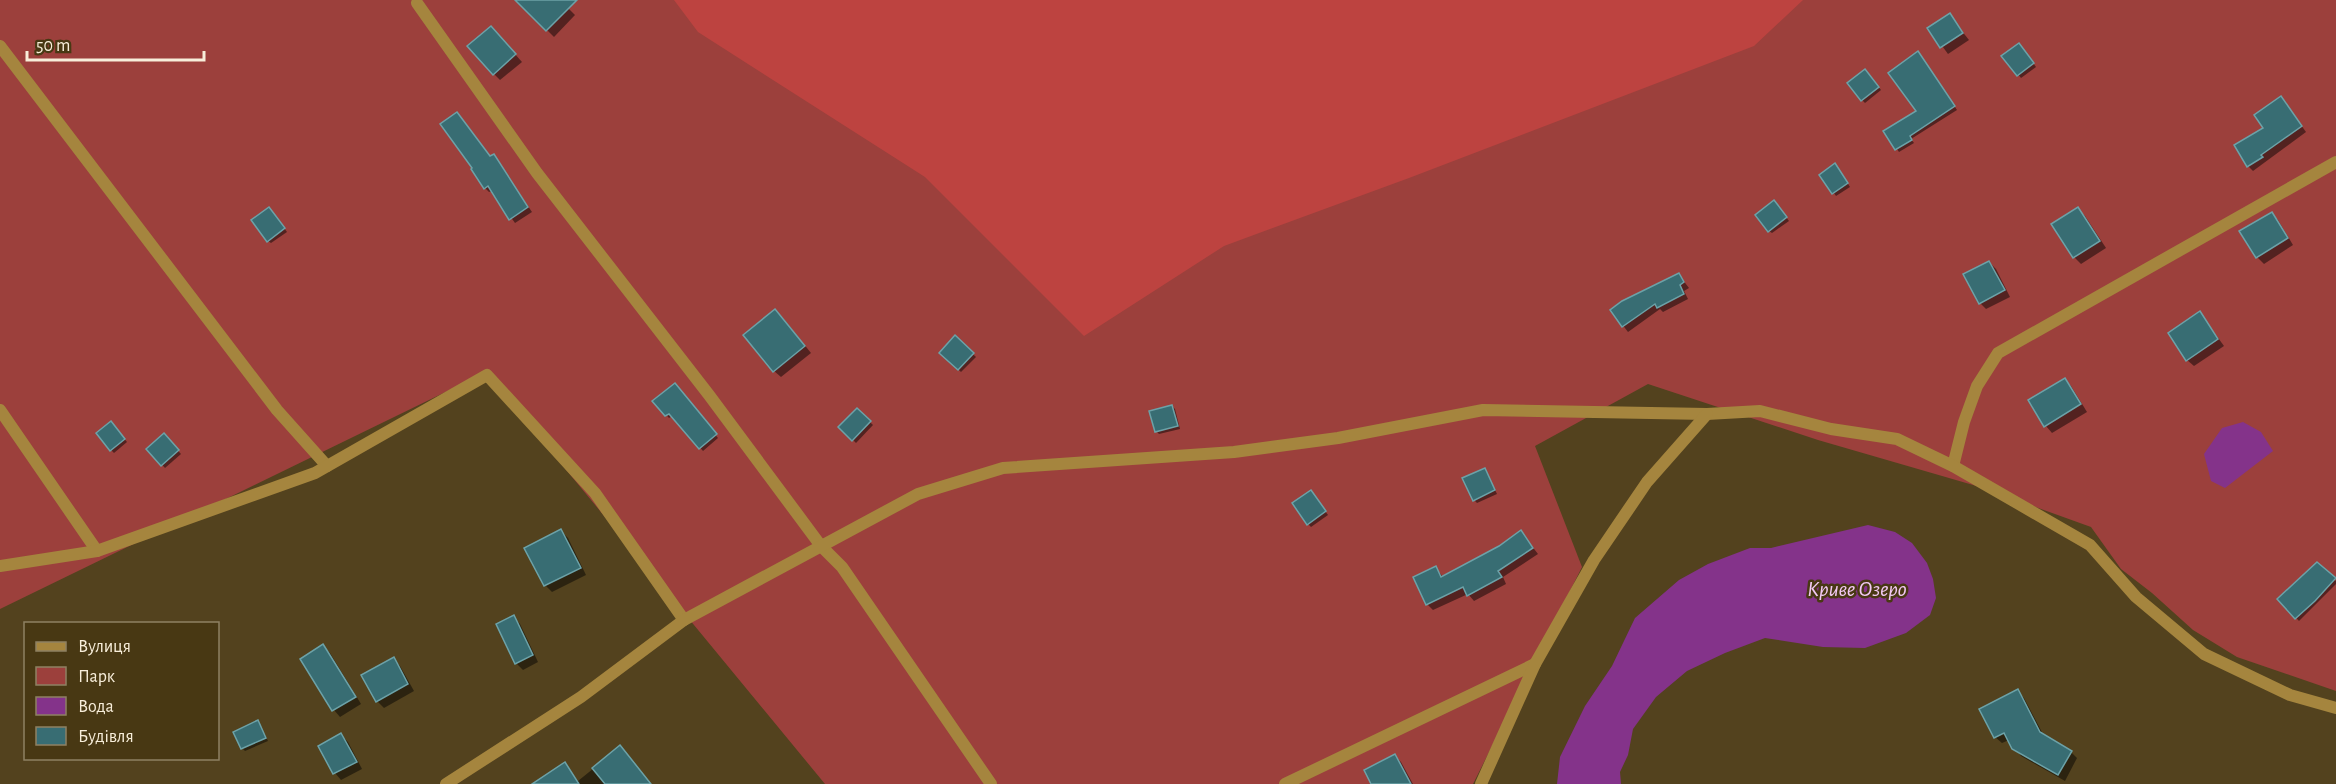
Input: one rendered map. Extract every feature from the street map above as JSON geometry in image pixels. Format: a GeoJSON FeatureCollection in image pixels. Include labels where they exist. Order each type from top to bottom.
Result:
{"type":"FeatureCollection","features":[{"type":"Feature","properties":{"kind":"street"},"geometry":{"type":"LineString","coordinates":[[417,3],[537,173],[709,395],[821,546],[842,567],[991,784]]}},
{"type":"Feature","properties":{"kind":"street"},"geometry":{"type":"LineString","coordinates":[[0,46],[277,410],[327,466]]}},
{"type":"Feature","properties":{"kind":"street"},"geometry":{"type":"LineString","coordinates":[[1953,466],[1964,422],[1977,386],[1998,352],[2336,162]]}},
{"type":"Feature","properties":{"kind":"street"},"geometry":{"type":"LineString","coordinates":[[0,566],[97,551],[315,473],[487,375],[595,493],[684,620]]}},
{"type":"Feature","properties":{"kind":"street"},"geometry":{"type":"LineString","coordinates":[[0,410],[97,551]]}},
{"type":"Feature","properties":{"kind":"street"},"geometry":{"type":"LineString","coordinates":[[446,784],[582,698],[684,620],[918,494],[1003,468],[1234,452],[1338,438],[1483,410],[1707,414],[1760,411],[1831,429],[1897,439],[1953,466],[2090,545],[2136,597],[2204,654],[2290,695],[2336,708]]}},
{"type":"Feature","properties":{"kind":"street"},"geometry":{"type":"LineString","coordinates":[[1480,784],[1535,664],[1594,560],[1647,482],[1707,414]]}},
{"type":"Feature","properties":{"kind":"street"},"geometry":{"type":"LineString","coordinates":[[1285,784],[1535,664]]}},
{"type":"Feature","properties":{"kind":"green space"},"geometry":{"type":"Polygon","coordinates":[[[0,0],[2336,0],[2336,691],[2237,657],[2193,630],[2121,569],[2091,527],[1980,487],[1818,440],[1648,384],[1535,446],[1582,567],[1473,784],[825,784],[493,381],[466,382],[0,609],[0,0]]]}},
{"type":"Feature","properties":{"kind":"shaded area"},"geometry":{"type":"Polygon","coordinates":[[[674,0],[1803,0],[1754,46],[1224,246],[1084,336],[925,177],[698,32],[674,0]]]}},
{"type":"Feature","properties":{"kind":"water"},"geometry":{"type":"Polygon","coordinates":[[[2243,422],[2261,432],[2273,451],[2225,488],[2211,481],[2204,454],[2222,428],[2243,422]]]}},
{"type":"Feature","properties":{"kind":"water","name":"Криве Озеро"},"geometry":{"type":"Polygon","coordinates":[[[1868,525],[1895,532],[1912,543],[1927,563],[1933,579],[1936,598],[1930,615],[1906,633],[1865,648],[1823,647],[1765,638],[1725,653],[1687,671],[1656,697],[1633,729],[1628,755],[1620,772],[1621,784],[1557,784],[1560,757],[1585,706],[1612,666],[1635,618],[1679,580],[1708,564],[1750,548],[1771,548],[1868,525]]]}},
{"type":"Feature","properties":{"kind":"building"},"geometry":{"type":"Polygon","coordinates":[[[515,0],[577,0],[546,31],[515,0]]]}},
{"type":"Feature","properties":{"kind":"building"},"geometry":{"type":"Polygon","coordinates":[[[1950,13],[1963,33],[1940,48],[1927,28],[1950,13]]]}},
{"type":"Feature","properties":{"kind":"building"},"geometry":{"type":"Polygon","coordinates":[[[491,26],[516,54],[493,75],[467,46],[491,26]]]}},
{"type":"Feature","properties":{"kind":"building"},"geometry":{"type":"Polygon","coordinates":[[[2019,43],[2034,63],[2017,76],[2001,56],[2019,43]]]}},
{"type":"Feature","properties":{"kind":"building"},"geometry":{"type":"Polygon","coordinates":[[[1918,51],[1955,106],[1910,136],[1912,140],[1895,150],[1883,131],[1916,111],[1888,73],[1918,51]]]}},
{"type":"Feature","properties":{"kind":"building"},"geometry":{"type":"Polygon","coordinates":[[[1865,69],[1879,87],[1861,101],[1847,83],[1865,69]]]}},
{"type":"Feature","properties":{"kind":"building"},"geometry":{"type":"Polygon","coordinates":[[[2281,96],[2302,126],[2247,167],[2234,145],[2263,128],[2254,115],[2281,96]]]}},
{"type":"Feature","properties":{"kind":"building"},"geometry":{"type":"Polygon","coordinates":[[[457,112],[490,156],[494,154],[528,207],[509,220],[488,186],[484,189],[472,168],[440,124],[457,112]]]}},
{"type":"Feature","properties":{"kind":"building"},"geometry":{"type":"Polygon","coordinates":[[[1835,163],[1848,183],[1832,194],[1819,175],[1835,163]]]}},
{"type":"Feature","properties":{"kind":"building"},"geometry":{"type":"Polygon","coordinates":[[[1774,200],[1787,217],[1768,232],[1755,215],[1774,200]]]}},
{"type":"Feature","properties":{"kind":"building"},"geometry":{"type":"Polygon","coordinates":[[[269,207],[285,228],[267,242],[251,220],[269,207]]]}},
{"type":"Feature","properties":{"kind":"building"},"geometry":{"type":"Polygon","coordinates":[[[2078,207],[2100,241],[2073,258],[2051,224],[2078,207]]]}},
{"type":"Feature","properties":{"kind":"building"},"geometry":{"type":"Polygon","coordinates":[[[2272,212],[2288,238],[2256,258],[2239,231],[2272,212]]]}},
{"type":"Feature","properties":{"kind":"building"},"geometry":{"type":"Polygon","coordinates":[[[1989,261],[2005,290],[1979,304],[1963,274],[1989,261]]]}},
{"type":"Feature","properties":{"kind":"building"},"geometry":{"type":"Polygon","coordinates":[[[1679,273],[1684,282],[1680,285],[1684,294],[1657,308],[1655,304],[1622,327],[1610,310],[1622,301],[1679,273]]]}},
{"type":"Feature","properties":{"kind":"building"},"geometry":{"type":"Polygon","coordinates":[[[775,309],[805,346],[773,372],[743,335],[775,309]]]}},
{"type":"Feature","properties":{"kind":"building"},"geometry":{"type":"Polygon","coordinates":[[[2200,311],[2218,339],[2186,361],[2168,333],[2200,311]]]}},
{"type":"Feature","properties":{"kind":"building"},"geometry":{"type":"Polygon","coordinates":[[[955,335],[974,353],[958,370],[939,353],[955,335]]]}},
{"type":"Feature","properties":{"kind":"building"},"geometry":{"type":"Polygon","coordinates":[[[2065,378],[2081,404],[2044,427],[2028,400],[2065,378]]]}},
{"type":"Feature","properties":{"kind":"building"},"geometry":{"type":"Polygon","coordinates":[[[675,383],[717,434],[699,449],[669,414],[665,416],[652,401],[675,383]]]}},
{"type":"Feature","properties":{"kind":"building"},"geometry":{"type":"Polygon","coordinates":[[[1172,405],[1178,426],[1155,432],[1149,411],[1172,405]]]}},
{"type":"Feature","properties":{"kind":"building"},"geometry":{"type":"Polygon","coordinates":[[[857,408],[871,421],[852,441],[838,427],[857,408]]]}},
{"type":"Feature","properties":{"kind":"building"},"geometry":{"type":"Polygon","coordinates":[[[111,421],[125,439],[110,451],[96,433],[111,421]]]}},
{"type":"Feature","properties":{"kind":"building"},"geometry":{"type":"Polygon","coordinates":[[[164,433],[179,450],[161,466],[146,449],[164,433]]]}},
{"type":"Feature","properties":{"kind":"building"},"geometry":{"type":"Polygon","coordinates":[[[1485,468],[1495,490],[1473,501],[1462,478],[1485,468]]]}},
{"type":"Feature","properties":{"kind":"building"},"geometry":{"type":"Polygon","coordinates":[[[1311,490],[1326,511],[1307,525],[1292,503],[1311,490]]]}},
{"type":"Feature","properties":{"kind":"building"},"geometry":{"type":"Polygon","coordinates":[[[561,529],[581,568],[544,586],[524,548],[561,529]]]}},
{"type":"Feature","properties":{"kind":"building"},"geometry":{"type":"Polygon","coordinates":[[[1521,530],[1533,548],[1498,571],[1502,577],[1467,596],[1463,587],[1426,605],[1413,577],[1436,566],[1441,577],[1499,546],[1521,530]]]}},
{"type":"Feature","properties":{"kind":"building"},"geometry":{"type":"Polygon","coordinates":[[[2317,562],[2336,578],[2295,619],[2277,599],[2317,562]]]}},
{"type":"Feature","properties":{"kind":"building"},"geometry":{"type":"Polygon","coordinates":[[[514,615],[533,655],[515,664],[496,624],[514,615]]]}},
{"type":"Feature","properties":{"kind":"building"},"geometry":{"type":"Polygon","coordinates":[[[323,644],[356,697],[332,711],[300,659],[323,644]]]}},
{"type":"Feature","properties":{"kind":"building"},"geometry":{"type":"Polygon","coordinates":[[[394,657],[408,684],[376,702],[361,675],[394,657]]]}},
{"type":"Feature","properties":{"kind":"building"},"geometry":{"type":"Polygon","coordinates":[[[2018,689],[2040,732],[2072,751],[2058,775],[2012,749],[2004,733],[1994,738],[1979,709],[2018,689]]]}},
{"type":"Feature","properties":{"kind":"building"},"geometry":{"type":"Polygon","coordinates":[[[258,720],[266,738],[241,749],[233,732],[258,720]]]}},
{"type":"Feature","properties":{"kind":"building"},"geometry":{"type":"Polygon","coordinates":[[[341,733],[357,762],[333,774],[318,746],[341,733]]]}},
{"type":"Feature","properties":{"kind":"building"},"geometry":{"type":"Polygon","coordinates":[[[620,745],[651,784],[605,784],[592,768],[620,745]]]}},
{"type":"Feature","properties":{"kind":"building"},"geometry":{"type":"Polygon","coordinates":[[[1395,754],[1411,784],[1371,784],[1364,770],[1395,754]]]}},
{"type":"Feature","properties":{"kind":"building"},"geometry":{"type":"Polygon","coordinates":[[[565,762],[579,784],[532,784],[565,762]]]}}]}
